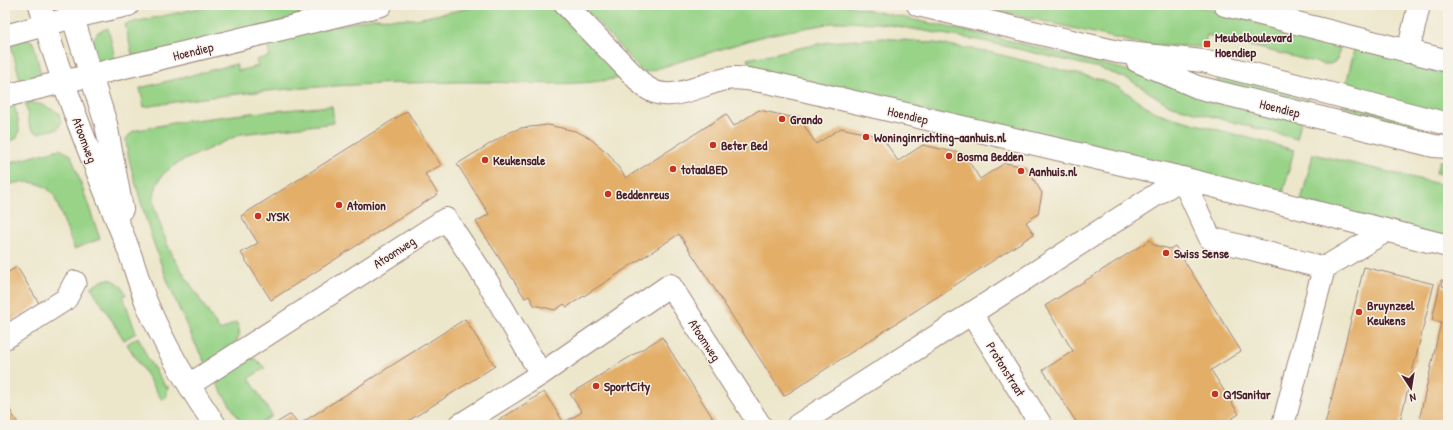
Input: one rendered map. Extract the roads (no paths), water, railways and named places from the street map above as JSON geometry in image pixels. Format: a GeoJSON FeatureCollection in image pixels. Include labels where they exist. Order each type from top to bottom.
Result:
{"type":"FeatureCollection","features":[{"type":"Feature","properties":{"kind":"street"},"geometry":{"type":"LineString","coordinates":[[5,36],[42,15],[128,5]]}},
{"type":"Feature","properties":{"kind":"street","name":"Hoendiep"},"geometry":{"type":"LineString","coordinates":[[5,96],[381,5]]}},
{"type":"Feature","properties":{"kind":"street","name":"Hoendiep"},"geometry":{"type":"LineString","coordinates":[[566,5],[646,89],[664,95],[676,94],[727,79],[742,79],[772,83],[1182,178],[1448,246]]}},
{"type":"Feature","properties":{"kind":"street","name":"Hoendiep"},"geometry":{"type":"LineString","coordinates":[[918,5],[1118,52],[1203,61],[1448,124]]}},
{"type":"Feature","properties":{"kind":"street"},"geometry":{"type":"LineString","coordinates":[[1225,5],[1448,61]]}},
{"type":"Feature","properties":{"kind":"street"},"geometry":{"type":"LineString","coordinates":[[1408,52],[1419,5]]}},
{"type":"Feature","properties":{"kind":"street","name":"Atoomweg"},"geometry":{"type":"LineString","coordinates":[[72,11],[106,124],[131,253]]}},
{"type":"Feature","properties":{"kind":"street","name":"Atoomweg"},"geometry":{"type":"LineString","coordinates":[[42,15],[63,83],[80,130],[131,253],[147,303],[166,344],[189,385],[215,425]]}},
{"type":"Feature","properties":{"kind":"street","name":"Hoendiep"},"geometry":{"type":"LineString","coordinates":[[1118,52],[1197,88],[1434,146],[1448,147]]}},
{"type":"Feature","properties":{"kind":"street"},"geometry":{"type":"LineString","coordinates":[[798,425],[1182,178],[1210,238],[1324,268]]}},
{"type":"Feature","properties":{"kind":"street","name":"Atoomweg"},"geometry":{"type":"LineString","coordinates":[[189,385],[446,218],[484,276],[541,374]]}},
{"type":"Feature","properties":{"kind":"street"},"geometry":{"type":"LineString","coordinates":[[1282,425],[1324,268],[1386,231]]}},
{"type":"Feature","properties":{"kind":"street"},"geometry":{"type":"LineString","coordinates":[[5,338],[66,299],[75,282]]}},
{"type":"Feature","properties":{"kind":"street","name":"Atoomweg"},"geometry":{"type":"LineString","coordinates":[[460,425],[541,374],[670,285],[760,425]]}},
{"type":"Feature","properties":{"kind":"street","name":"Protonstraat"},"geometry":{"type":"LineString","coordinates":[[971,313],[1041,425]]}},
{"type":"Feature","properties":{"kind":"place","name":"Meubelboulevard Hoendiep"},"geometry":{"type":"Point","coordinates":[1207,44]}},
{"type":"Feature","properties":{"kind":"place","name":"Grando"},"geometry":{"type":"Point","coordinates":[782,119]}},
{"type":"Feature","properties":{"kind":"place","name":"Woninginrichting-aanhuis.nl"},"geometry":{"type":"Point","coordinates":[866,137]}},
{"type":"Feature","properties":{"kind":"place","name":"Beter Bed"},"geometry":{"type":"Point","coordinates":[713,145]}},
{"type":"Feature","properties":{"kind":"place","name":"Bosma Bedden"},"geometry":{"type":"Point","coordinates":[949,156]}},
{"type":"Feature","properties":{"kind":"place","name":"Keukensale"},"geometry":{"type":"Point","coordinates":[485,160]}},
{"type":"Feature","properties":{"kind":"place","name":"totaalBED"},"geometry":{"type":"Point","coordinates":[673,169]}},
{"type":"Feature","properties":{"kind":"place","name":"Aanhuis.nl"},"geometry":{"type":"Point","coordinates":[1021,171]}},
{"type":"Feature","properties":{"kind":"place","name":"Beddenreus"},"geometry":{"type":"Point","coordinates":[608,194]}},
{"type":"Feature","properties":{"kind":"place","name":"Atomion"},"geometry":{"type":"Point","coordinates":[339,205]}},
{"type":"Feature","properties":{"kind":"place","name":"JYSK"},"geometry":{"type":"Point","coordinates":[258,216]}},
{"type":"Feature","properties":{"kind":"place","name":"Swiss Sense"},"geometry":{"type":"Point","coordinates":[1166,253]}},
{"type":"Feature","properties":{"kind":"place","name":"Bruynzeel Keukens"},"geometry":{"type":"Point","coordinates":[1359,312]}},
{"type":"Feature","properties":{"kind":"place","name":"SportCity"},"geometry":{"type":"Point","coordinates":[596,386]}},
{"type":"Feature","properties":{"kind":"place","name":"Q1Sanitar"},"geometry":{"type":"Point","coordinates":[1215,394]}}]}
